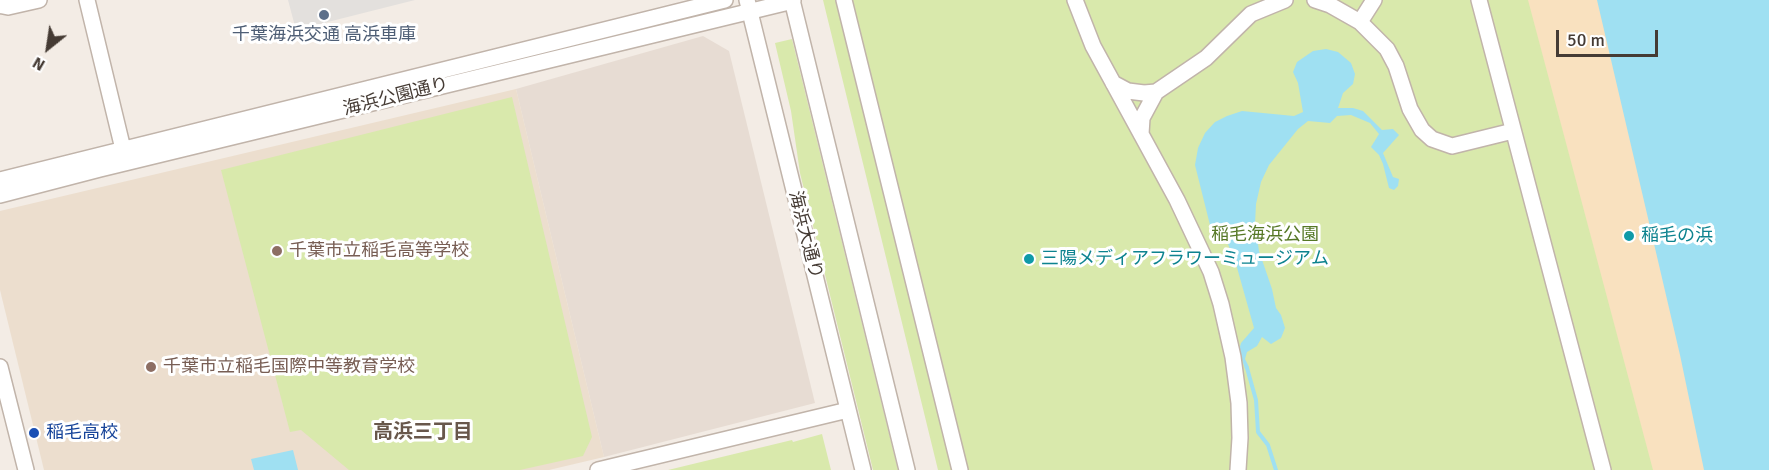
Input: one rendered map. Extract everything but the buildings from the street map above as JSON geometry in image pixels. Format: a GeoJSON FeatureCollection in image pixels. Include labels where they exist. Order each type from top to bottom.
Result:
{"type":"FeatureCollection","features":[{"type":"Feature","properties":{"kind":"street"},"geometry":{"type":"LineString","coordinates":[[0,2],[8,8],[39,0]]}},
{"type":"Feature","properties":{"kind":"street"},"geometry":{"type":"LineString","coordinates":[[87,0],[123,149]]}},
{"type":"Feature","properties":{"kind":"street","name":"海浜公園通り"},"geometry":{"type":"LineString","coordinates":[[0,180],[725,0]]}},
{"type":"Feature","properties":{"kind":"street"},"geometry":{"type":"LineString","coordinates":[[792,0],[907,470]]}},
{"type":"Feature","properties":{"kind":"street","name":"海浜公園通り"},"geometry":{"type":"LineString","coordinates":[[0,195],[748,6],[792,0]]}},
{"type":"Feature","properties":{"kind":"street"},"geometry":{"type":"LineString","coordinates":[[844,0],[960,470]]}},
{"type":"Feature","properties":{"kind":"street"},"geometry":{"type":"LineString","coordinates":[[1075,0],[1093,46],[1197,240],[1221,304],[1233,357],[1239,403],[1238,470]]}},
{"type":"Feature","properties":{"kind":"street"},"geometry":{"type":"LineString","coordinates":[[1113,83],[1128,91],[1155,92],[1206,58],[1251,14],[1285,0]]}},
{"type":"Feature","properties":{"kind":"street"},"geometry":{"type":"LineString","coordinates":[[1315,0],[1330,5],[1360,22],[1387,49],[1396,66],[1410,109],[1422,130],[1432,139],[1452,147],[1513,131]]}},
{"type":"Feature","properties":{"kind":"street"},"geometry":{"type":"LineString","coordinates":[[1360,22],[1374,0]]}},
{"type":"Feature","properties":{"kind":"street"},"geometry":{"type":"LineString","coordinates":[[1479,0],[1603,470]]}},
{"type":"Feature","properties":{"kind":"street","name":"海浜大通り"},"geometry":{"type":"LineString","coordinates":[[748,6],[863,470]]}},
{"type":"Feature","properties":{"kind":"street"},"geometry":{"type":"LineString","coordinates":[[1141,134],[1142,118],[1155,92]]}},
{"type":"Feature","properties":{"kind":"street"},"geometry":{"type":"LineString","coordinates":[[0,367],[26,470]]}},
{"type":"Feature","properties":{"kind":"street"},"geometry":{"type":"LineString","coordinates":[[598,470],[848,410]]}},
{"type":"Feature","properties":{"kind":"shaded area","name":"千葉海浜交通 高浜車庫"},"geometry":{"type":"Polygon","coordinates":[[[288,0],[415,0],[296,30],[288,0]]]}},
{"type":"Feature","properties":{"kind":"shaded area"},"geometry":{"type":"Polygon","coordinates":[[[703,36],[729,51],[815,403],[604,457],[516,89],[703,36]]]}},
{"type":"Feature","properties":{"kind":"shaded area","name":"千葉市立稲毛高等学校"},"geometry":{"type":"Polygon","coordinates":[[[516,89],[604,457],[549,470],[44,470],[0,290],[0,211],[516,89]]]}},
{"type":"Feature","properties":{"kind":"green space","name":"稲毛海浜公園"},"geometry":{"type":"Polygon","coordinates":[[[823,0],[1599,0],[1707,470],[938,470],[823,0]]]}},
{"type":"Feature","properties":{"kind":"green space"},"geometry":{"type":"Polygon","coordinates":[[[792,39],[898,470],[873,470],[800,173],[791,111],[775,43],[792,39]]]}},
{"type":"Feature","properties":{"kind":"green space"},"geometry":{"type":"Polygon","coordinates":[[[512,97],[592,437],[583,456],[520,470],[349,470],[301,430],[290,432],[221,170],[512,97]]]}},
{"type":"Feature","properties":{"kind":"green space"},"geometry":{"type":"Polygon","coordinates":[[[822,434],[831,470],[668,470],[792,440],[793,442],[822,434]]]}},
{"type":"Feature","properties":{"kind":"sand","name":"稲毛の浜"},"geometry":{"type":"Polygon","coordinates":[[[1528,0],[1612,0],[1718,470],[1653,470],[1528,0]]]}},
{"type":"Feature","properties":{"kind":"water"},"geometry":{"type":"Polygon","coordinates":[[[1597,0],[1769,0],[1769,470],[1704,470],[1680,355],[1597,0]]]}},
{"type":"Feature","properties":{"kind":"water"},"geometry":{"type":"Polygon","coordinates":[[[1326,49],[1338,52],[1351,63],[1355,74],[1353,84],[1343,93],[1338,108],[1363,111],[1382,130],[1393,129],[1399,135],[1383,153],[1393,177],[1399,179],[1398,186],[1394,190],[1389,188],[1383,164],[1379,155],[1371,147],[1379,134],[1370,123],[1351,115],[1337,116],[1330,123],[1308,121],[1298,129],[1269,165],[1261,182],[1256,204],[1255,224],[1259,251],[1276,308],[1285,328],[1281,338],[1271,344],[1262,337],[1257,346],[1247,352],[1245,359],[1249,367],[1245,369],[1239,350],[1241,343],[1254,328],[1236,264],[1224,234],[1211,229],[1195,165],[1198,148],[1205,133],[1215,122],[1227,116],[1242,111],[1294,116],[1303,112],[1298,83],[1293,72],[1297,62],[1313,51],[1326,49]]]}},
{"type":"Feature","properties":{"kind":"water"},"geometry":{"type":"Polygon","coordinates":[[[293,450],[298,470],[254,470],[251,459],[293,450]]]}},
{"type":"Feature","properties":{"kind":"waterway"},"geometry":{"type":"LineString","coordinates":[[1247,368],[1256,400],[1258,432],[1268,445],[1276,470]]}},
{"type":"Feature","properties":{"kind":"place","name":"千葉海浜交通 高浜車庫"},"geometry":{"type":"Point","coordinates":[324,15]}},
{"type":"Feature","properties":{"kind":"place","name":"稲毛の浜"},"geometry":{"type":"Point","coordinates":[1629,236]}},
{"type":"Feature","properties":{"kind":"place","name":"千葉市立稲毛高等学校"},"geometry":{"type":"Point","coordinates":[277,251]}},
{"type":"Feature","properties":{"kind":"place","name":"三陽メディアフラワーミュージアム"},"geometry":{"type":"Point","coordinates":[1029,259]}},
{"type":"Feature","properties":{"kind":"place","name":"千葉市立稲毛国際中等教育学校"},"geometry":{"type":"Point","coordinates":[151,367]}},
{"type":"Feature","properties":{"kind":"place","name":"稲毛高校"},"geometry":{"type":"Point","coordinates":[34,433]}},
{"type":"Feature","properties":{"kind":"district","name":"高浜三丁目"},"geometry":{"type":"Point","coordinates":[423,433]}}]}
